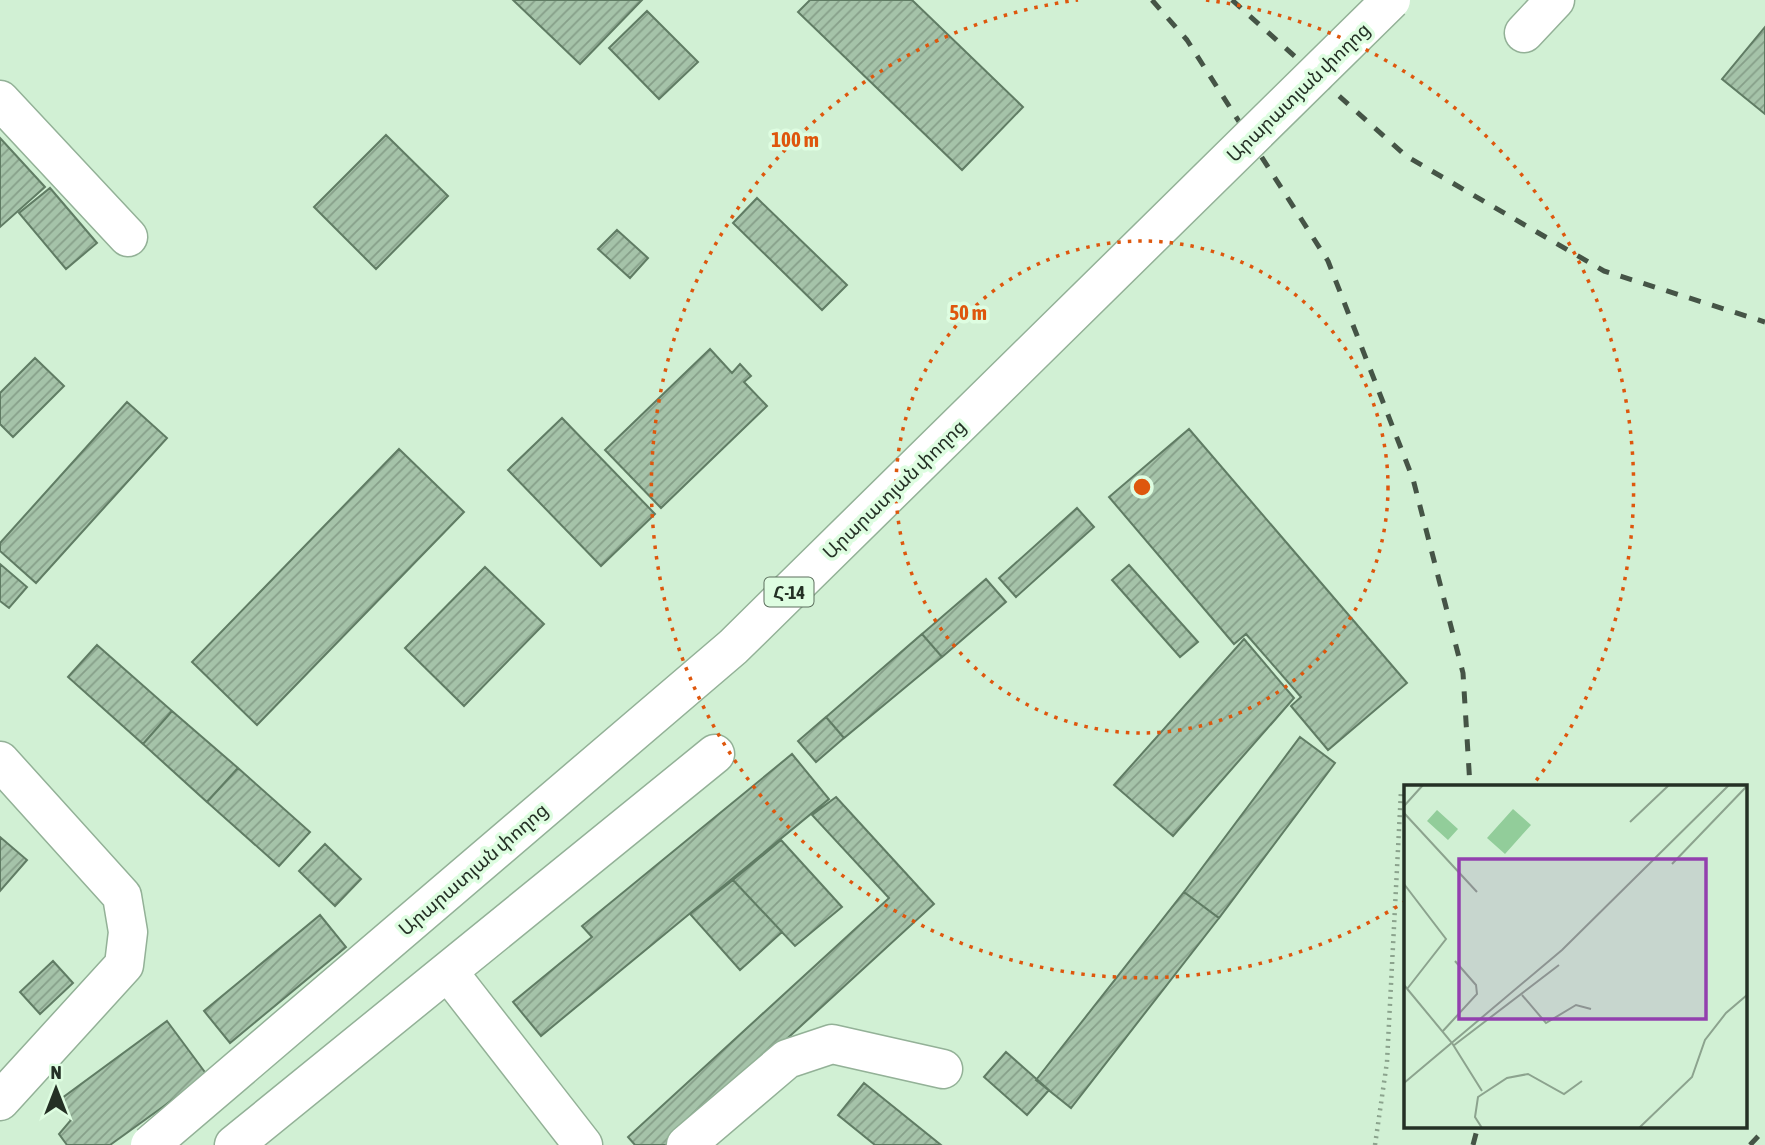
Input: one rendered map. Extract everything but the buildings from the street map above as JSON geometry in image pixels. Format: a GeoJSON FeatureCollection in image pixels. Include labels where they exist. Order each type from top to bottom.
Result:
{"type":"FeatureCollection","features":[{"type":"Feature","properties":{"kind":"main road","name":"Արարատյան փողոց"},"geometry":{"type":"LineString","coordinates":[[150,1145],[733,647],[1391,0]]}},
{"type":"Feature","properties":{"kind":"main road"},"geometry":{"type":"LineString","coordinates":[[1524,33],[1555,0]]}},
{"type":"Feature","properties":{"kind":"main road"},"geometry":{"type":"LineString","coordinates":[[0,100],[128,237]]}},
{"type":"Feature","properties":{"kind":"main road"},"geometry":{"type":"LineString","coordinates":[[234,1145],[449,973],[715,754]]}},
{"type":"Feature","properties":{"kind":"main road"},"geometry":{"type":"LineString","coordinates":[[0,761],[122,897],[128,932],[124,965],[0,1101]]}},
{"type":"Feature","properties":{"kind":"main road"},"geometry":{"type":"LineString","coordinates":[[449,973],[583,1145]]}},
{"type":"Feature","properties":{"kind":"main road"},"geometry":{"type":"LineString","coordinates":[[686,1145],[787,1059],[832,1044],[943,1069]]}},
{"type":"Feature","properties":{"kind":"path"},"geometry":{"type":"LineString","coordinates":[[1375,1145],[1387,1062],[1401,791]]}},
{"type":"Feature","properties":{"kind":"railway"},"geometry":{"type":"LineString","coordinates":[[1152,0],[1187,40],[1328,261],[1413,479],[1463,673],[1470,785]]}},
{"type":"Feature","properties":{"kind":"railway"},"geometry":{"type":"LineString","coordinates":[[1232,0],[1406,156],[1604,271],[1765,322]]}},
{"type":"Feature","properties":{"kind":"railway"},"geometry":{"type":"LineString","coordinates":[[1473,1145],[1477,1128]]}},
{"type":"Feature","properties":{"kind":"railway"},"geometry":{"type":"LineString","coordinates":[[1750,1145],[1765,1129]]}}]}
